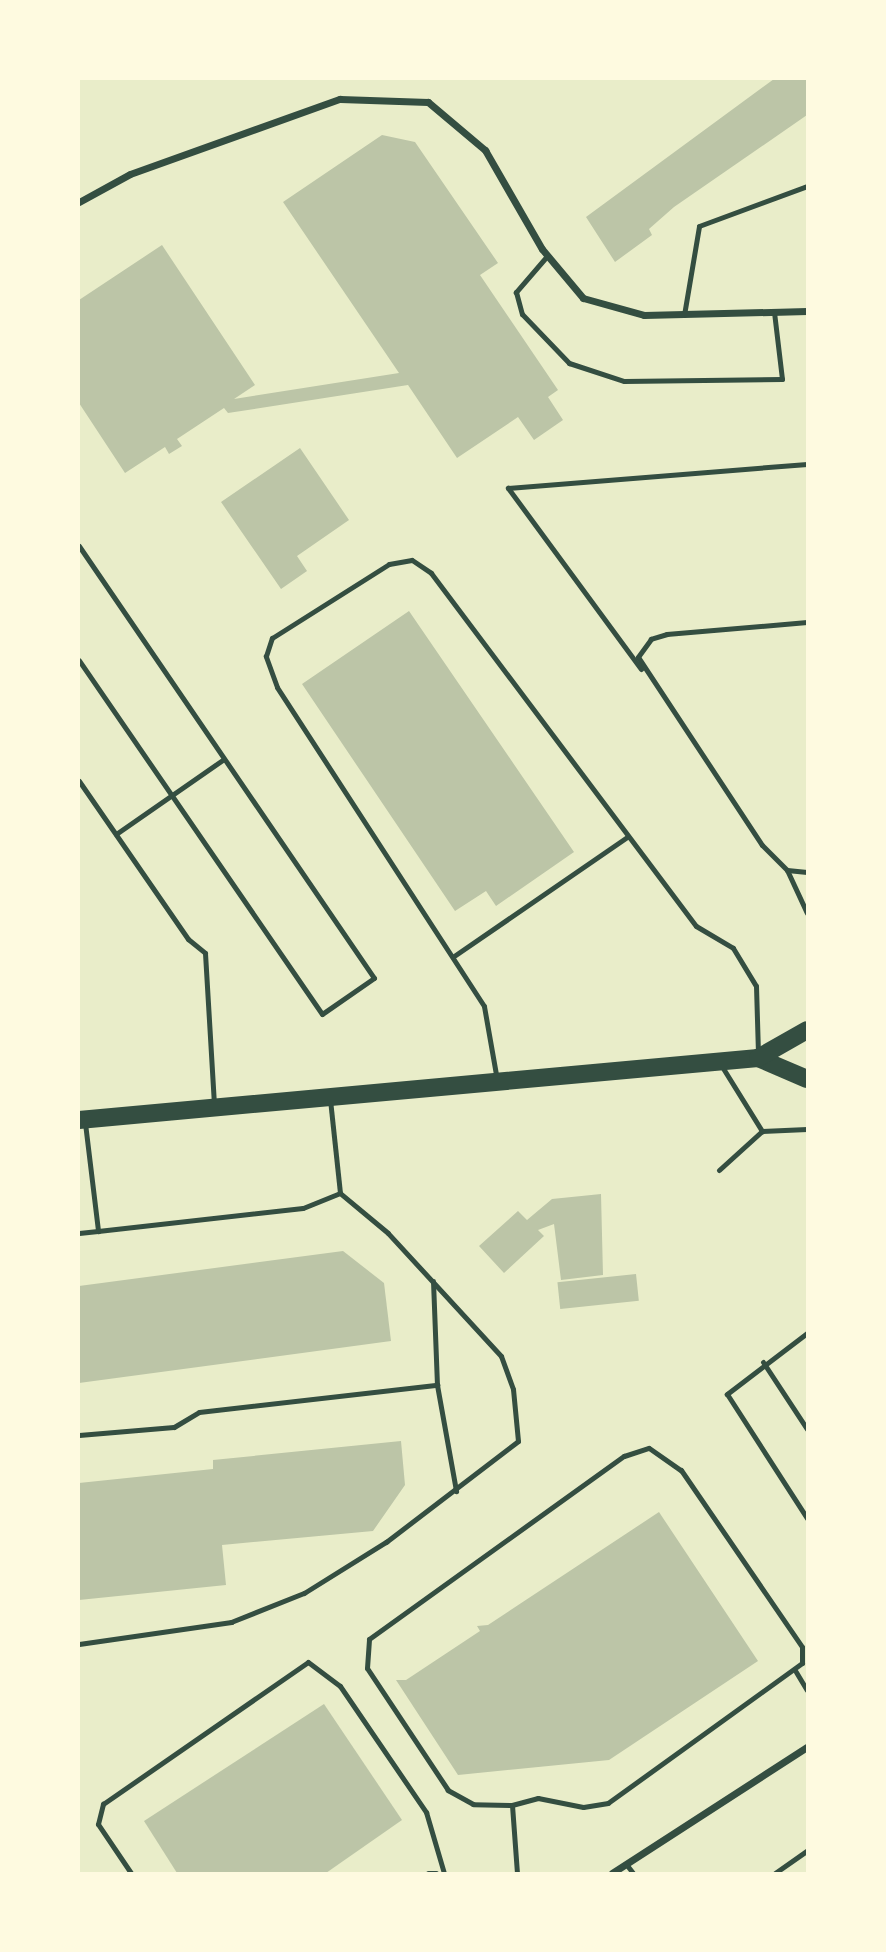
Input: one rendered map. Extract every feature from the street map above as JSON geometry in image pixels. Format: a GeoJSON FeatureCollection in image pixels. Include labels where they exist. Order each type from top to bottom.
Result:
{"type":"FeatureCollection","features":[{"type":"Feature","properties":{"kind":"main road"},"geometry":{"type":"LineString","coordinates":[[81,1124],[758,1058],[807,1030]]}},
{"type":"Feature","properties":{"kind":"main road"},"geometry":{"type":"LineString","coordinates":[[758,1058],[807,1079]]}},
{"type":"Feature","properties":{"kind":"street"},"geometry":{"type":"LineString","coordinates":[[79,202],[130,174],[340,99],[428,102],[485,150],[547,256],[583,298],[644,315],[807,311]]}},
{"type":"Feature","properties":{"kind":"street"},"geometry":{"type":"LineString","coordinates":[[612,1873],[807,1747]]}},
{"type":"Feature","properties":{"kind":"lane"},"geometry":{"type":"LineString","coordinates":[[684,315],[699,226],[807,186]]}},
{"type":"Feature","properties":{"kind":"lane"},"geometry":{"type":"LineString","coordinates":[[547,256],[516,292],[522,314],[569,363],[624,381],[782,379],[774,312]]}},
{"type":"Feature","properties":{"kind":"lane"},"geometry":{"type":"LineString","coordinates":[[807,464],[509,488],[641,669],[762,845],[787,870],[807,913]]}},
{"type":"Feature","properties":{"kind":"lane"},"geometry":{"type":"LineString","coordinates":[[79,546],[374,978],[322,1014],[79,660]]}},
{"type":"Feature","properties":{"kind":"lane"},"geometry":{"type":"LineString","coordinates":[[497,1083],[484,1006],[277,687],[266,656],[272,638],[389,564],[412,560],[430,573],[488,642],[627,837],[696,926],[733,948],[756,986],[758,1058]]}},
{"type":"Feature","properties":{"kind":"lane"},"geometry":{"type":"LineString","coordinates":[[641,669],[641,648],[667,634],[807,621]]}},
{"type":"Feature","properties":{"kind":"lane"},"geometry":{"type":"LineString","coordinates":[[116,834],[224,759]]}},
{"type":"Feature","properties":{"kind":"lane"},"geometry":{"type":"LineString","coordinates":[[79,781],[205,953],[214,1111]]}},
{"type":"Feature","properties":{"kind":"lane"},"geometry":{"type":"LineString","coordinates":[[454,956],[627,837]]}},
{"type":"Feature","properties":{"kind":"lane"},"geometry":{"type":"LineString","coordinates":[[787,870],[807,873]]}},
{"type":"Feature","properties":{"kind":"lane"},"geometry":{"type":"LineString","coordinates":[[719,1062],[762,1131]]}},
{"type":"Feature","properties":{"kind":"lane"},"geometry":{"type":"LineString","coordinates":[[79,1644],[232,1622],[304,1593],[456,1491],[518,1441],[513,1389],[500,1356],[433,1281],[340,1193],[330,1099]]}},
{"type":"Feature","properties":{"kind":"lane"},"geometry":{"type":"LineString","coordinates":[[81,1124],[98,1231]]}},
{"type":"Feature","properties":{"kind":"lane"},"geometry":{"type":"LineString","coordinates":[[719,1170],[762,1131],[807,1129]]}},
{"type":"Feature","properties":{"kind":"lane"},"geometry":{"type":"LineString","coordinates":[[79,1233],[303,1209],[340,1193]]}},
{"type":"Feature","properties":{"kind":"lane"},"geometry":{"type":"LineString","coordinates":[[433,1281],[438,1385],[456,1491]]}},
{"type":"Feature","properties":{"kind":"lane"},"geometry":{"type":"LineString","coordinates":[[807,1333],[763,1363],[727,1394],[807,1518]]}},
{"type":"Feature","properties":{"kind":"lane"},"geometry":{"type":"LineString","coordinates":[[763,1363],[807,1429]]}},
{"type":"Feature","properties":{"kind":"lane"},"geometry":{"type":"LineString","coordinates":[[79,1435],[174,1427],[199,1412],[438,1385]]}},
{"type":"Feature","properties":{"kind":"lane"},"geometry":{"type":"LineString","coordinates":[[649,1448],[681,1469],[802,1647],[796,1672],[608,1803],[583,1807],[538,1798],[512,1805],[473,1804],[448,1790],[367,1668],[369,1639],[624,1456],[649,1448]]}},
{"type":"Feature","properties":{"kind":"lane"},"geometry":{"type":"LineString","coordinates":[[131,1873],[99,1824],[103,1804],[308,1662],[340,1686],[426,1812],[444,1873]]}},
{"type":"Feature","properties":{"kind":"lane"},"geometry":{"type":"LineString","coordinates":[[796,1672],[807,1690]]}},
{"type":"Feature","properties":{"kind":"lane"},"geometry":{"type":"LineString","coordinates":[[512,1805],[517,1873]]}},
{"type":"Feature","properties":{"kind":"lane"},"geometry":{"type":"LineString","coordinates":[[775,1873],[807,1851]]}},
{"type":"Feature","properties":{"kind":"lane"},"geometry":{"type":"LineString","coordinates":[[626,1864],[633,1873]]}},
{"type":"Feature","properties":{"kind":"lane"},"geometry":{"type":"LineString","coordinates":[[428,1873],[436,1873]]}},
{"type":"Feature","properties":{"kind":"building"},"geometry":{"type":"Polygon","coordinates":[[[774,79],[807,79],[807,115],[674,207],[649,229],[652,235],[615,262],[586,217],[774,79]]]}},
{"type":"Feature","properties":{"kind":"building"},"geometry":{"type":"Polygon","coordinates":[[[382,135],[415,142],[498,263],[480,275],[558,390],[548,397],[563,420],[534,440],[518,417],[457,458],[408,385],[228,413],[224,408],[177,439],[182,446],[169,454],[165,447],[125,473],[79,403],[79,300],[162,245],[255,385],[234,399],[399,373],[283,202],[382,135]]]}},
{"type":"Feature","properties":{"kind":"building"},"geometry":{"type":"Polygon","coordinates":[[[300,448],[349,520],[297,556],[307,571],[281,589],[221,502],[300,448]]]}},
{"type":"Feature","properties":{"kind":"building"},"geometry":{"type":"Polygon","coordinates":[[[409,611],[574,852],[496,906],[486,891],[455,911],[302,684],[409,611]]]}},
{"type":"Feature","properties":{"kind":"building"},"geometry":{"type":"Polygon","coordinates":[[[601,1194],[603,1275],[561,1280],[554,1224],[538,1230],[544,1236],[504,1273],[479,1246],[518,1211],[527,1220],[552,1199],[601,1194]]]}},
{"type":"Feature","properties":{"kind":"building"},"geometry":{"type":"Polygon","coordinates":[[[343,1251],[384,1283],[391,1341],[79,1383],[79,1286],[343,1251]]]}},
{"type":"Feature","properties":{"kind":"building"},"geometry":{"type":"Polygon","coordinates":[[[636,1274],[639,1301],[560,1309],[557,1282],[636,1274]]]}},
{"type":"Feature","properties":{"kind":"building"},"geometry":{"type":"Polygon","coordinates":[[[401,1441],[405,1485],[373,1531],[222,1545],[226,1585],[79,1600],[79,1483],[213,1469],[213,1460],[401,1441]]]}},
{"type":"Feature","properties":{"kind":"building"},"geometry":{"type":"Polygon","coordinates":[[[659,1512],[758,1661],[609,1760],[458,1775],[396,1680],[406,1680],[480,1631],[477,1626],[488,1625],[659,1512]]]}},
{"type":"Feature","properties":{"kind":"building"},"geometry":{"type":"Polygon","coordinates":[[[324,1704],[402,1820],[326,1873],[177,1873],[144,1821],[324,1704]]]}}]}
